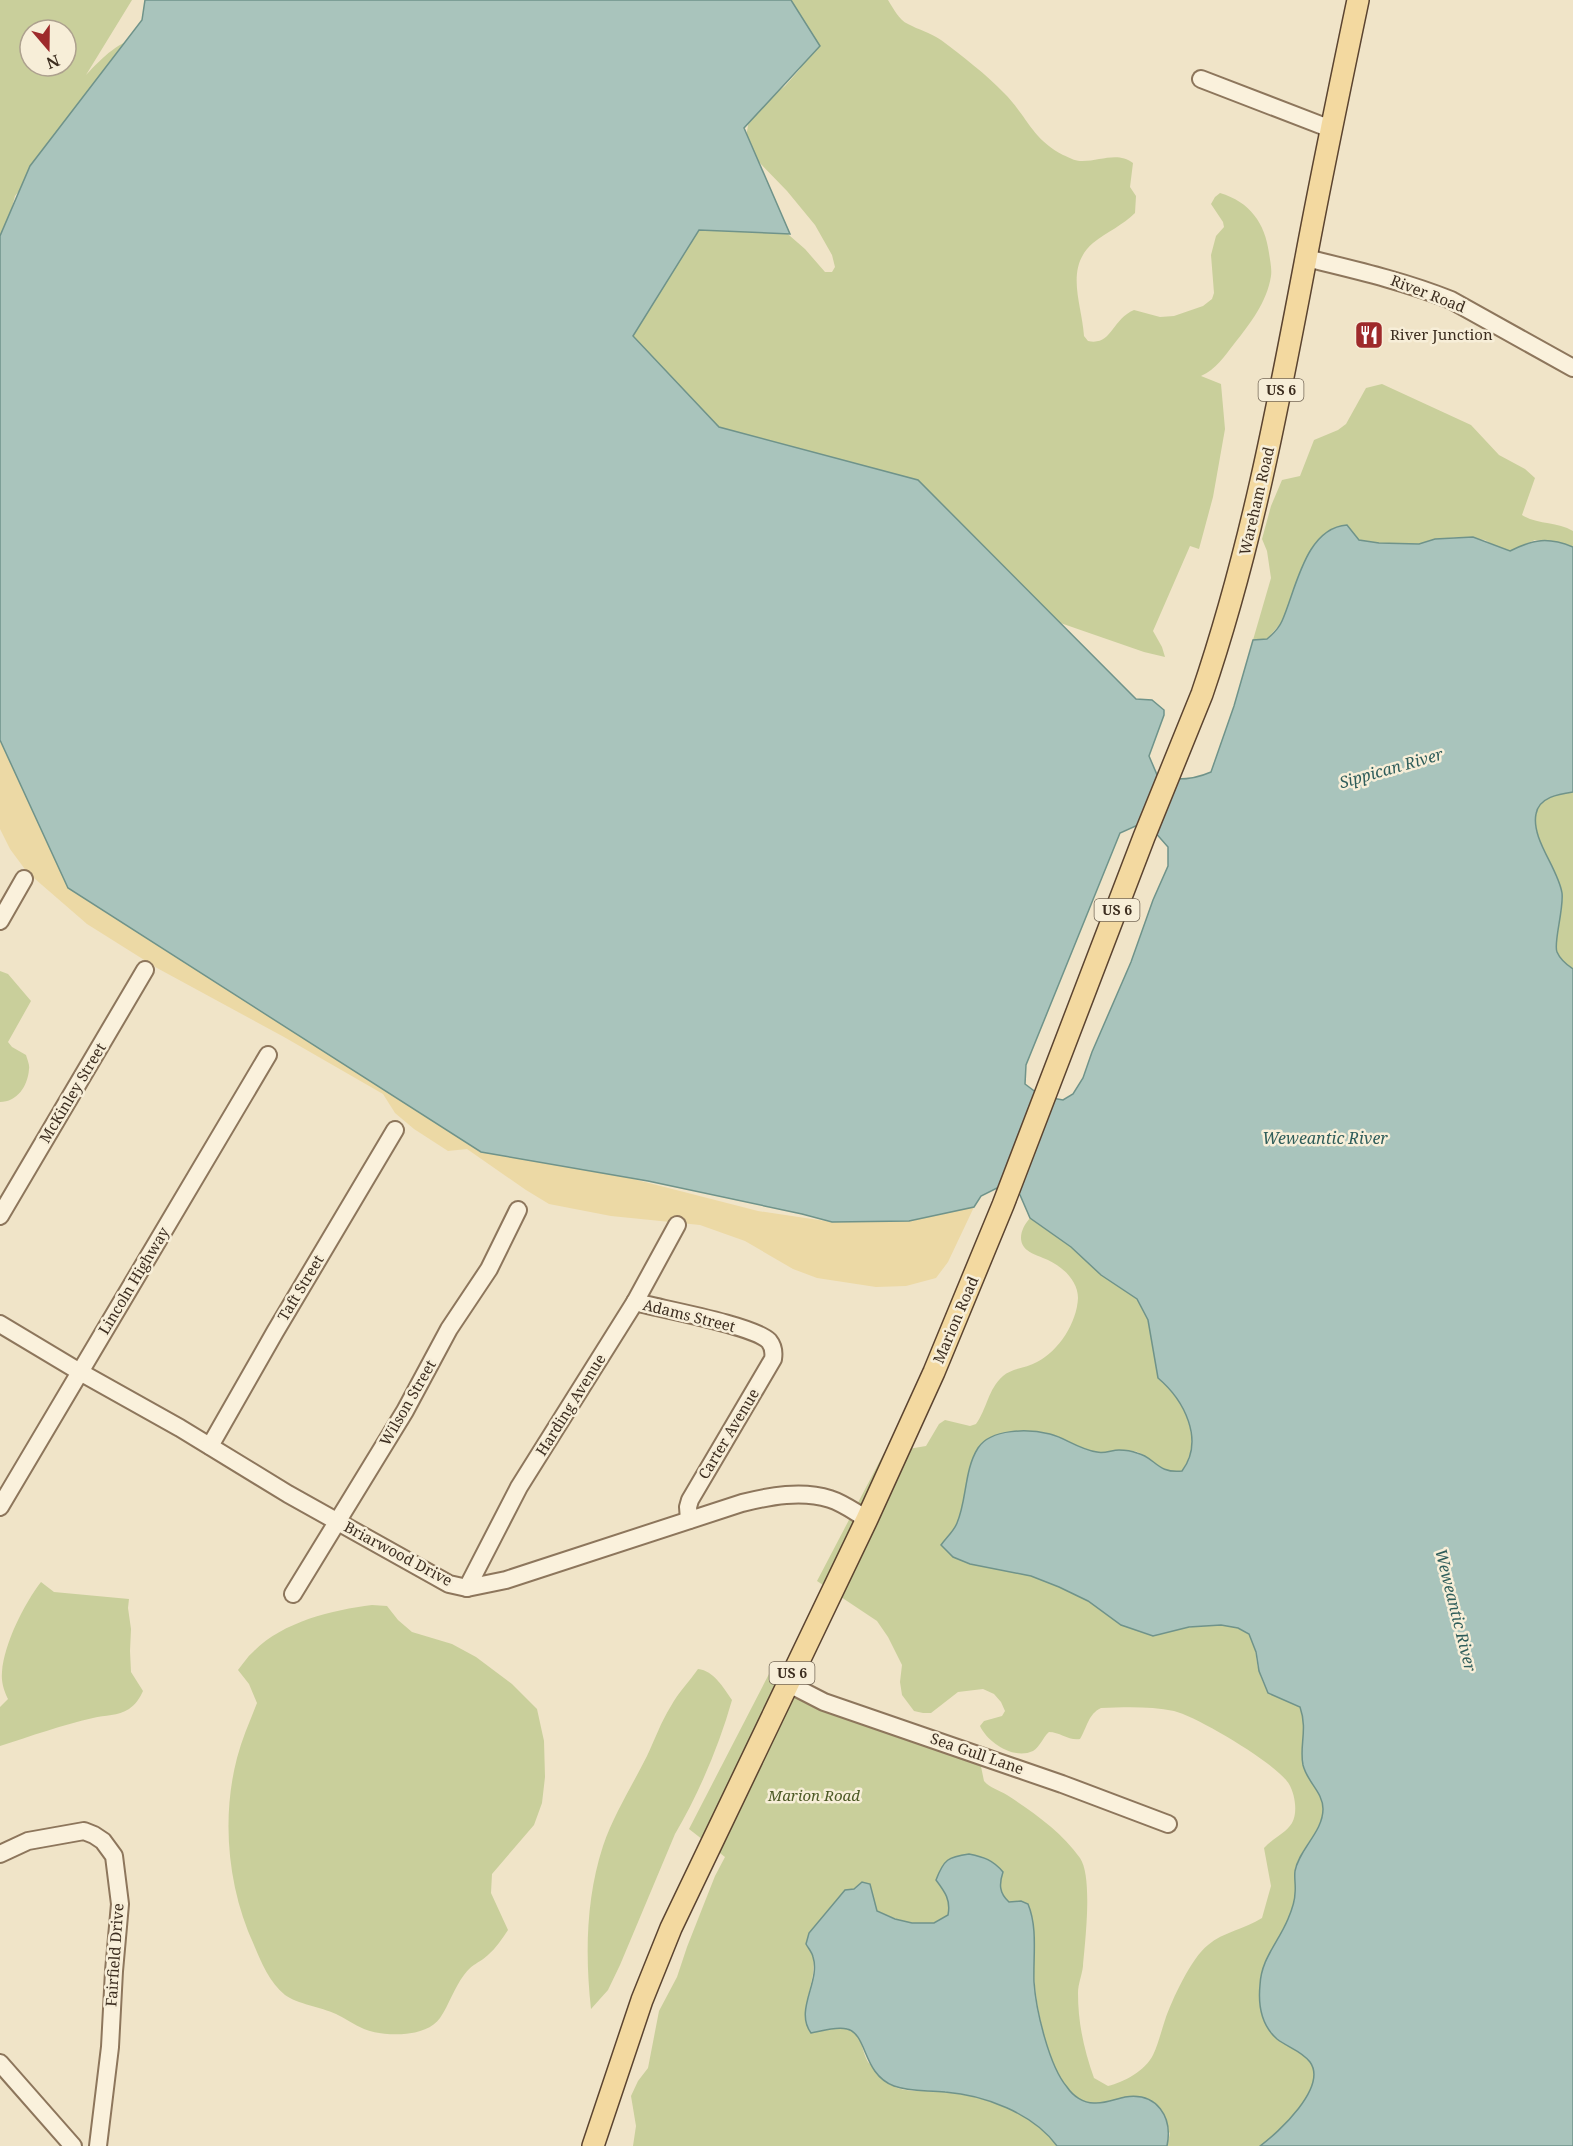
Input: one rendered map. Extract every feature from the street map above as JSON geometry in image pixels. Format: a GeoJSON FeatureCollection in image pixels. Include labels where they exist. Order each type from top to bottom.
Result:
{"type":"FeatureCollection","features":[{"type":"Feature","properties":{"kind":"main road","name":"Wareham Road"},"geometry":{"type":"LineString","coordinates":[[1089,983],[1206,682],[1245,556],[1265,467],[1358,0]]}},
{"type":"Feature","properties":{"kind":"main road","name":"Marion Road"},"geometry":{"type":"LineString","coordinates":[[593,2146],[642,2000],[671,1928],[867,1520],[934,1372],[1003,1205],[1089,983]]}},
{"type":"Feature","properties":{"kind":"street"},"geometry":{"type":"LineString","coordinates":[[1201,79],[1331,129]]}},
{"type":"Feature","properties":{"kind":"street","name":"River Road"},"geometry":{"type":"LineString","coordinates":[[1306,258],[1388,278],[1451,300],[1573,368]]}},
{"type":"Feature","properties":{"kind":"street"},"geometry":{"type":"LineString","coordinates":[[0,921],[24,879]]}},
{"type":"Feature","properties":{"kind":"street","name":"McKinley Street"},"geometry":{"type":"LineString","coordinates":[[0,1216],[146,970]]}},
{"type":"Feature","properties":{"kind":"street","name":"Lincoln Highway"},"geometry":{"type":"LineString","coordinates":[[1,1503],[268,1054]]}},
{"type":"Feature","properties":{"kind":"street","name":"Taft Street"},"geometry":{"type":"LineString","coordinates":[[210,1446],[395,1130]]}},
{"type":"Feature","properties":{"kind":"street","name":"Wilson Street"},"geometry":{"type":"LineString","coordinates":[[293,1594],[405,1411],[449,1329],[489,1269],[518,1210]]}},
{"type":"Feature","properties":{"kind":"street","name":"Harding Avenue"},"geometry":{"type":"LineString","coordinates":[[467,1587],[519,1487],[634,1302],[677,1225]]}},
{"type":"Feature","properties":{"kind":"street","name":"Adams Street"},"geometry":{"type":"LineString","coordinates":[[634,1302],[715,1320],[758,1335],[768,1341],[773,1349]]}},
{"type":"Feature","properties":{"kind":"street","name":"Briarwood Drive"},"geometry":{"type":"LineString","coordinates":[[0,1324],[448,1584],[467,1587],[506,1580],[759,1499],[797,1495],[830,1499],[867,1520]]}},
{"type":"Feature","properties":{"kind":"street","name":"Carter Avenue"},"geometry":{"type":"LineString","coordinates":[[689,1520],[690,1500],[773,1359],[773,1349]]}},
{"type":"Feature","properties":{"kind":"street","name":"Sea Gull Lane"},"geometry":{"type":"LineString","coordinates":[[787,1683],[824,1702],[1052,1780],[1168,1824]]}},
{"type":"Feature","properties":{"kind":"street","name":"Fairfield Drive"},"geometry":{"type":"LineString","coordinates":[[0,1854],[28,1841],[84,1831],[94,1834],[103,1841],[114,1856],[120,1904],[110,2047],[98,2146]]}},
{"type":"Feature","properties":{"kind":"street"},"geometry":{"type":"LineString","coordinates":[[0,2063],[73,2146]]}},
{"type":"Feature","properties":{"kind":"green space"},"geometry":{"type":"Polygon","coordinates":[[[0,0],[132,0],[86,75],[112,50],[144,34],[141,53],[132,76],[101,121],[34,172],[15,196],[0,252],[0,0]]]}},
{"type":"Feature","properties":{"kind":"green space"},"geometry":{"type":"Polygon","coordinates":[[[149,0],[166,0],[144,34],[143,16],[149,0]]]}},
{"type":"Feature","properties":{"kind":"green space"},"geometry":{"type":"Polygon","coordinates":[[[765,0],[888,0],[902,20],[941,40],[990,79],[1044,142],[1053,149],[1078,161],[1114,157],[1133,163],[1130,187],[1136,196],[1135,213],[1093,243],[1084,253],[1079,264],[1077,287],[1084,336],[1088,341],[1102,340],[1126,314],[1134,310],[1160,317],[1174,316],[1203,306],[1212,299],[1214,293],[1211,255],[1216,236],[1224,227],[1211,204],[1220,193],[1248,208],[1260,223],[1267,242],[1271,267],[1266,295],[1252,321],[1227,354],[1201,376],[1221,384],[1225,429],[1213,497],[1199,549],[1190,546],[1153,631],[1165,657],[1046,618],[732,439],[614,350],[700,226],[782,229],[805,249],[825,272],[832,272],[835,267],[832,255],[815,225],[758,161],[746,137],[750,114],[785,86],[800,69],[808,46],[765,0]]]}},
{"type":"Feature","properties":{"kind":"green space"},"geometry":{"type":"Polygon","coordinates":[[[1382,384],[1471,425],[1499,455],[1525,469],[1535,478],[1522,515],[1573,531],[1573,547],[1559,542],[1535,540],[1510,551],[1498,548],[1485,540],[1460,537],[1435,539],[1419,544],[1380,543],[1359,540],[1347,525],[1317,541],[1302,568],[1282,622],[1267,639],[1253,640],[1271,578],[1267,551],[1262,539],[1271,506],[1282,480],[1300,476],[1314,440],[1346,424],[1366,388],[1382,384]]]}},
{"type":"Feature","properties":{"kind":"green space"},"geometry":{"type":"Polygon","coordinates":[[[1573,792],[1573,969],[1564,962],[1556,948],[1562,893],[1560,883],[1537,833],[1536,814],[1541,804],[1550,797],[1573,792]]]}},
{"type":"Feature","properties":{"kind":"green space"},"geometry":{"type":"Polygon","coordinates":[[[0,971],[8,974],[31,1001],[8,1042],[26,1055],[29,1064],[28,1075],[24,1087],[16,1096],[0,1102],[0,971]]]}},
{"type":"Feature","properties":{"kind":"green space"},"geometry":{"type":"Polygon","coordinates":[[[1030,1218],[1071,1247],[1101,1275],[1137,1299],[1148,1320],[1158,1378],[1176,1397],[1183,1409],[1191,1434],[1191,1447],[1188,1460],[1181,1472],[1174,1472],[1163,1469],[1135,1451],[1099,1453],[1086,1450],[1051,1434],[1027,1432],[1160,1634],[1207,1625],[1233,1626],[1243,1629],[1252,1640],[1260,1674],[1268,1693],[1300,1706],[1303,1723],[1303,1765],[1320,1797],[1322,1817],[1297,1862],[1294,1903],[1284,1928],[1263,1967],[1260,2000],[1267,2027],[1277,2039],[1311,2062],[1315,2072],[1308,2096],[1289,2120],[1260,2146],[1167,2146],[1170,2133],[1126,2097],[1103,2103],[1086,2102],[1071,2092],[1062,2080],[1048,2048],[1039,2014],[1034,1980],[1034,1934],[1001,1906],[937,1880],[948,1900],[949,1915],[934,1923],[912,1923],[896,1919],[877,1911],[873,1898],[862,1883],[854,1889],[845,1890],[809,1933],[806,1944],[814,1958],[805,2012],[811,2033],[838,2028],[852,2031],[859,2038],[868,2062],[895,2087],[906,2090],[960,2094],[992,2102],[1022,2115],[1047,2134],[1057,2146],[633,2146],[636,2126],[631,2096],[638,2081],[648,2068],[659,2011],[677,1977],[715,1876],[725,1857],[689,1829],[770,1672],[812,1688],[851,1708],[978,1752],[984,1781],[1037,1816],[1073,1849],[1084,1867],[1087,1894],[1083,1966],[1078,1993],[1080,2026],[1094,2078],[1108,2086],[1134,2075],[1149,2061],[1155,2051],[1177,1991],[1202,1951],[1220,1937],[1262,1918],[1271,1886],[1264,1848],[1289,1827],[1294,1819],[1295,1809],[1289,1784],[1269,1765],[1236,1742],[1185,1715],[1165,1709],[1128,1707],[1101,1708],[1090,1718],[1080,1739],[1049,1732],[1033,1751],[1010,1752],[995,1744],[980,1726],[984,1721],[1002,1716],[1005,1711],[994,1694],[983,1689],[958,1692],[931,1713],[914,1711],[902,1695],[900,1682],[902,1665],[877,1621],[817,1581],[884,1453],[926,1446],[939,1424],[945,1420],[970,1426],[976,1424],[994,1387],[1003,1376],[1045,1357],[1053,1351],[1065,1335],[1077,1307],[1077,1292],[1072,1280],[1064,1271],[1054,1263],[1029,1252],[1024,1246],[1021,1234],[1030,1218]]]}},
{"type":"Feature","properties":{"kind":"green space"},"geometry":{"type":"Polygon","coordinates":[[[41,1582],[54,1592],[129,1599],[131,1672],[143,1691],[139,1699],[125,1711],[70,1724],[0,1746],[0,1707],[8,1699],[2,1679],[7,1649],[28,1601],[41,1582]]]}},
{"type":"Feature","properties":{"kind":"green space"},"geometry":{"type":"Polygon","coordinates":[[[372,1605],[387,1606],[412,1632],[452,1644],[476,1657],[512,1684],[537,1709],[544,1741],[545,1777],[542,1803],[534,1825],[492,1874],[491,1893],[508,1930],[491,1952],[464,1975],[434,2025],[404,2034],[372,2032],[336,2014],[290,1998],[280,1990],[263,1965],[245,1923],[233,1877],[228,1829],[232,1781],[239,1751],[257,1703],[249,1684],[238,1670],[265,1642],[293,1625],[324,1614],[372,1605]]]}},
{"type":"Feature","properties":{"kind":"green space"},"geometry":{"type":"Polygon","coordinates":[[[698,1669],[713,1676],[732,1700],[727,1717],[708,1769],[675,1834],[620,1965],[608,1990],[591,2009],[588,1927],[593,1886],[603,1846],[667,1712],[698,1669]]]}},
{"type":"Feature","properties":{"kind":"sand"},"geometry":{"type":"Polygon","coordinates":[[[0,732],[606,1172],[758,1211],[832,1222],[909,1221],[974,1207],[948,1262],[936,1278],[906,1286],[876,1287],[817,1278],[793,1269],[745,1241],[700,1225],[611,1216],[549,1204],[467,1149],[448,1151],[414,1129],[395,1113],[383,1094],[157,968],[87,924],[27,872],[10,849],[0,829],[0,732]]]}},
{"type":"Feature","properties":{"kind":"water"},"geometry":{"type":"Polygon","coordinates":[[[145,0],[791,0],[820,46],[744,128],[790,234],[699,230],[633,336],[719,427],[918,480],[1136,699],[1152,700],[1164,710],[1149,756],[1158,777],[1185,779],[1211,772],[1234,706],[1253,640],[1267,639],[1274,633],[1282,621],[1304,562],[1321,537],[1333,529],[1347,525],[1359,540],[1379,543],[1419,544],[1435,539],[1473,537],[1510,551],[1541,541],[1573,547],[1573,792],[1545,800],[1538,808],[1536,824],[1537,833],[1560,883],[1562,893],[1562,908],[1556,942],[1557,952],[1573,969],[1573,2146],[1260,2146],[1278,2131],[1307,2096],[1314,2072],[1307,2058],[1277,2039],[1267,2027],[1260,2000],[1263,1967],[1284,1928],[1294,1903],[1297,1863],[1322,1817],[1320,1797],[1303,1765],[1303,1723],[1300,1707],[1268,1693],[1259,1671],[1256,1652],[1249,1634],[1238,1628],[1221,1625],[1189,1627],[1153,1636],[1121,1625],[1088,1601],[1059,1587],[1031,1576],[970,1564],[953,1557],[941,1545],[957,1523],[973,1457],[984,1441],[1001,1433],[1041,1432],[1097,1452],[1119,1450],[1135,1452],[1162,1468],[1174,1471],[1182,1471],[1189,1459],[1192,1446],[1188,1421],[1183,1409],[1176,1397],[1158,1378],[1148,1320],[1137,1299],[1101,1275],[1071,1247],[1030,1218],[1020,1195],[1007,1183],[981,1196],[974,1207],[909,1221],[832,1222],[648,1181],[481,1152],[68,888],[0,740],[0,236],[30,166],[142,20],[145,0]],[[1140,824],[1120,833],[1026,1065],[1025,1084],[1041,1096],[1063,1100],[1073,1094],[1083,1078],[1168,866],[1168,847],[1154,831],[1140,824]]]}},
{"type":"Feature","properties":{"kind":"water"},"geometry":{"type":"Polygon","coordinates":[[[969,1854],[988,1860],[1003,1872],[1001,1888],[1009,1902],[1021,1901],[1028,1904],[1034,1933],[1034,1982],[1037,2007],[1044,2037],[1060,2078],[1072,2093],[1086,2102],[1102,2103],[1136,2096],[1154,2103],[1165,2116],[1167,2146],[1057,2146],[1035,2124],[991,2102],[960,2094],[894,2086],[876,2073],[854,2032],[834,2028],[811,2033],[805,2015],[815,1966],[806,1944],[809,1933],[845,1890],[854,1889],[862,1882],[870,1884],[877,1911],[912,1923],[934,1923],[948,1915],[949,1905],[946,1896],[936,1880],[944,1863],[956,1856],[969,1854]]]}},
{"type":"Feature","properties":{"kind":"place","name":"River Junction"},"geometry":{"type":"Point","coordinates":[1369,335]}},
{"type":"Feature","properties":{"kind":"water label","name":"Sippican River"},"geometry":{"type":"Point","coordinates":[1391,768]}},
{"type":"Feature","properties":{"kind":"water label","name":"Weweantic River"},"geometry":{"type":"Point","coordinates":[1325,1138]}},
{"type":"Feature","properties":{"kind":"water label","name":"Weweantic River"},"geometry":{"type":"Point","coordinates":[1456,1610]}}]}
